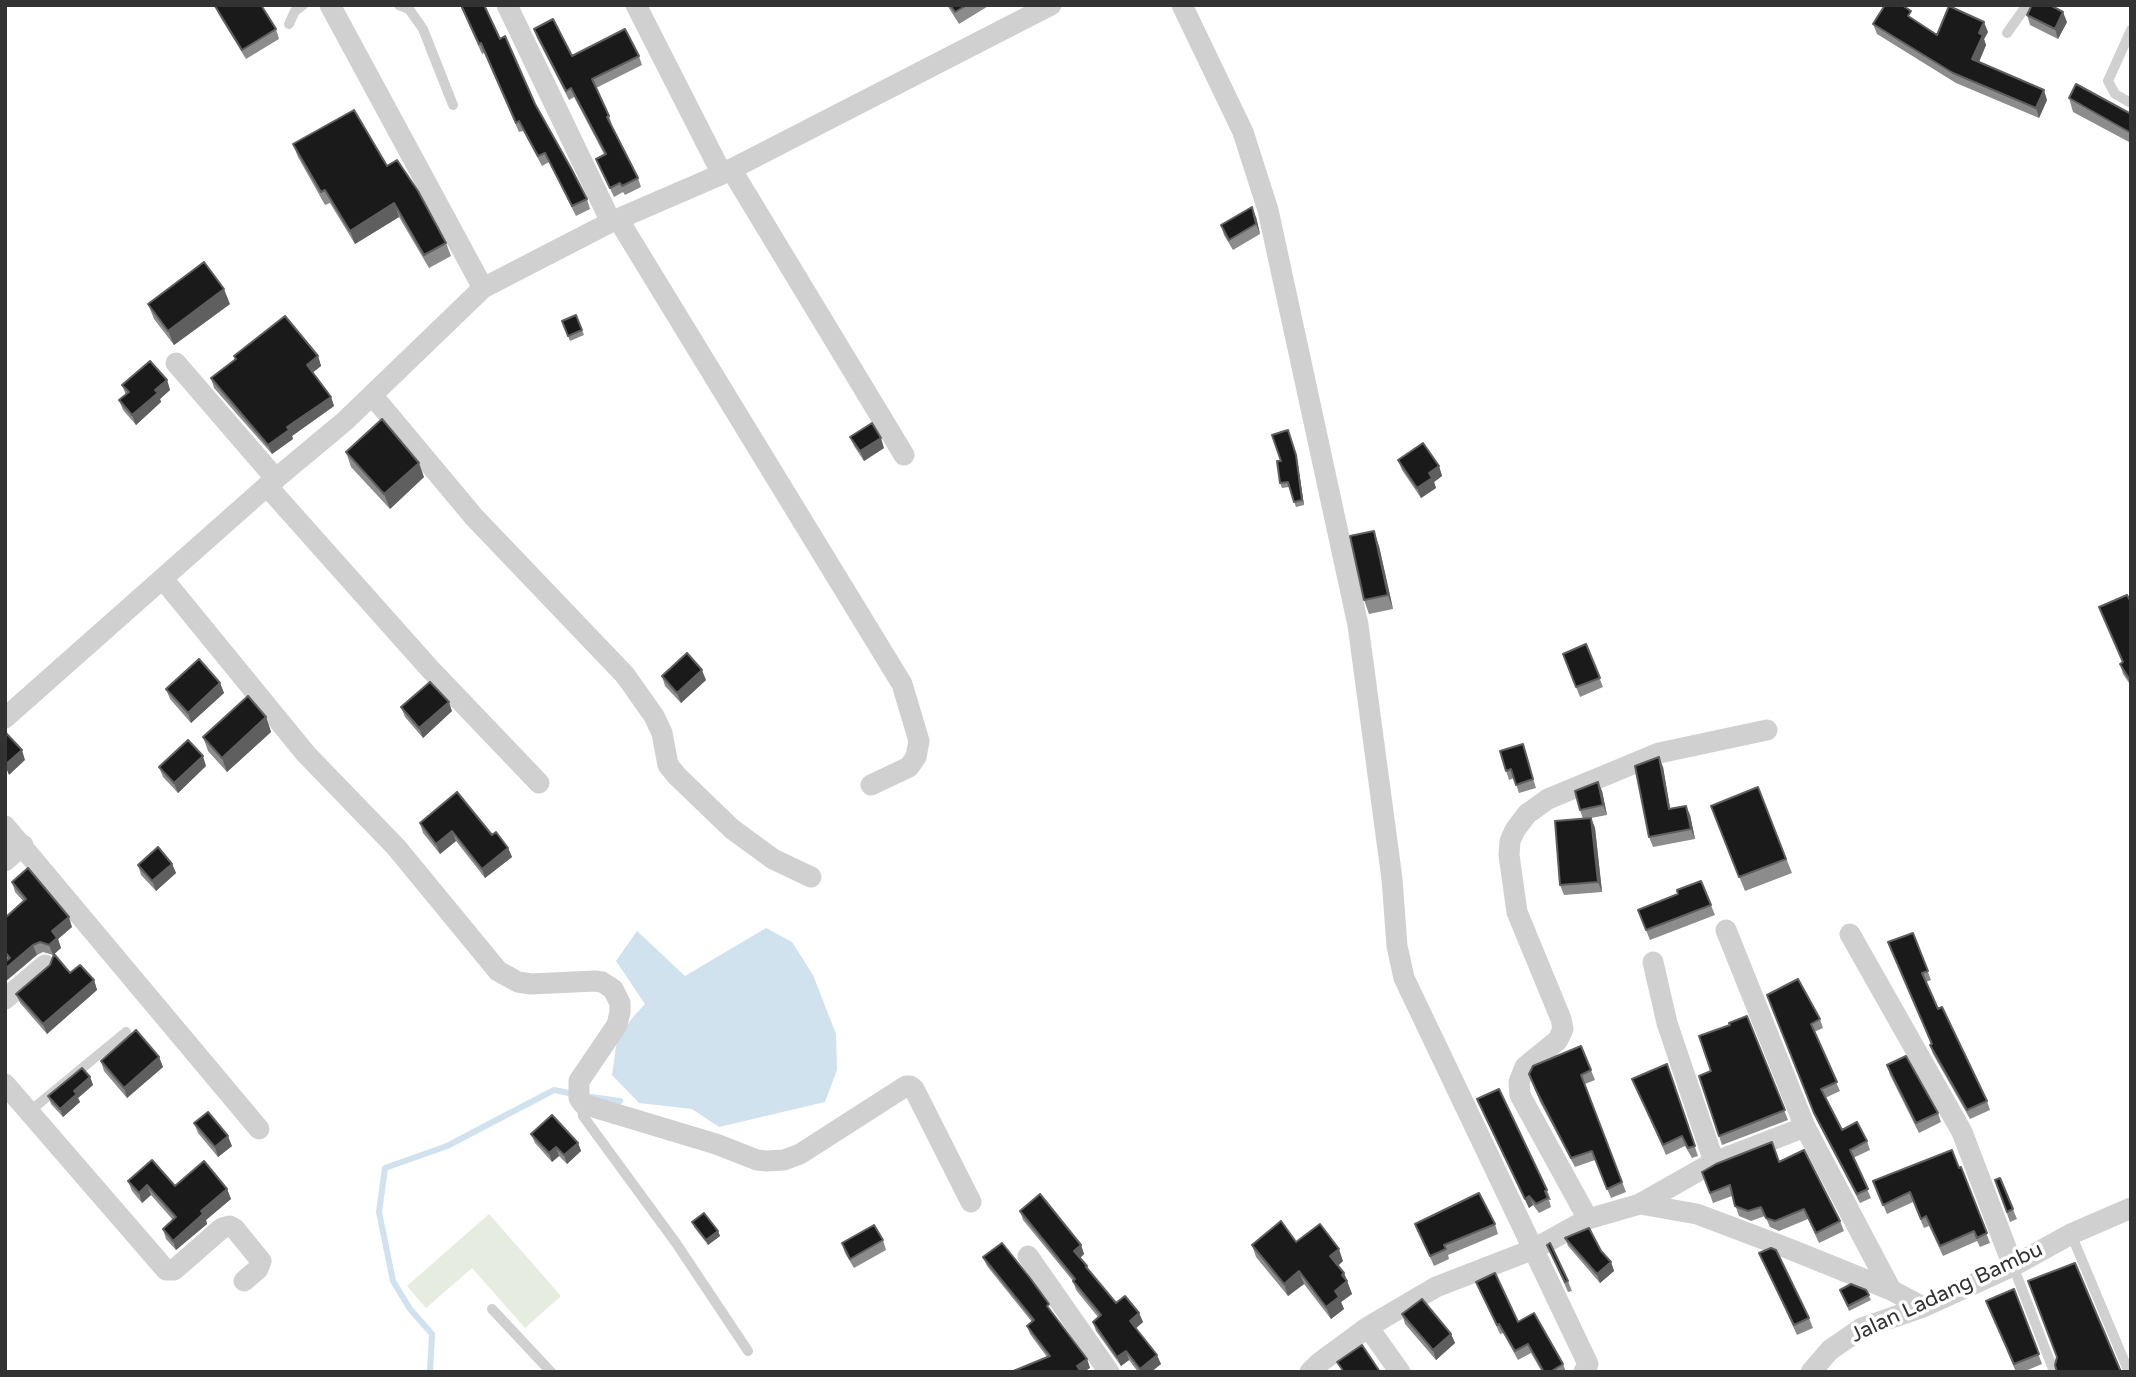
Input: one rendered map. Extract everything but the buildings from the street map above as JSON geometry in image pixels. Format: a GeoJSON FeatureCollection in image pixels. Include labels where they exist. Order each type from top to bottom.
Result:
{"type":"FeatureCollection","features":[{"type":"Feature","properties":{"kind":"street"},"geometry":{"type":"LineString","coordinates":[[330,5],[483,288]]}},
{"type":"Feature","properties":{"kind":"street"},"geometry":{"type":"LineString","coordinates":[[507,5],[615,221],[902,684],[919,741],[916,757],[909,766],[871,785]]}},
{"type":"Feature","properties":{"kind":"street"},"geometry":{"type":"LineString","coordinates":[[636,5],[727,171],[905,455]]}},
{"type":"Feature","properties":{"kind":"street"},"geometry":{"type":"LineString","coordinates":[[5,718],[345,421],[483,288],[615,221],[727,171],[1051,5]]}},
{"type":"Feature","properties":{"kind":"street"},"geometry":{"type":"LineString","coordinates":[[1182,5],[1243,132],[1268,210],[1358,625],[1392,879],[1397,946],[1404,978],[1588,1364],[1584,1372]]}},
{"type":"Feature","properties":{"kind":"street"},"geometry":{"type":"LineString","coordinates":[[176,363],[271,483],[430,669],[539,783]]}},
{"type":"Feature","properties":{"kind":"street"},"geometry":{"type":"LineString","coordinates":[[372,395],[474,517],[625,675],[654,716],[662,733],[668,765],[677,776],[732,829],[773,859],[811,877]]}},
{"type":"Feature","properties":{"kind":"street"},"geometry":{"type":"LineString","coordinates":[[163,579],[306,754],[396,847],[498,971],[518,982],[531,984],[594,981],[608,984],[613,989],[620,1003],[617,1025],[581,1076],[580,1095],[757,1160],[775,1160],[800,1154],[906,1086],[910,1086],[914,1089],[971,1202]]}},
{"type":"Feature","properties":{"kind":"street"},"geometry":{"type":"LineString","coordinates":[[1588,1219],[1520,1096],[1518,1082],[1525,1068],[1558,1040],[1563,1029],[1561,1018],[1517,912],[1509,855],[1510,841],[1527,814],[1548,799],[1659,753],[1767,730]]}},
{"type":"Feature","properties":{"kind":"street"},"geometry":{"type":"LineString","coordinates":[[5,826],[259,1129]]}},
{"type":"Feature","properties":{"kind":"street"},"geometry":{"type":"LineString","coordinates":[[5,861],[23,845]]}},
{"type":"Feature","properties":{"kind":"street"},"geometry":{"type":"LineString","coordinates":[[1726,930],[1805,1127],[1891,1290]]}},
{"type":"Feature","properties":{"kind":"street"},"geometry":{"type":"LineString","coordinates":[[1850,934],[1962,1132],[2012,1266]]}},
{"type":"Feature","properties":{"kind":"street"},"geometry":{"type":"LineString","coordinates":[[1653,962],[1667,1023],[1714,1162]]}},
{"type":"Feature","properties":{"kind":"street"},"geometry":{"type":"LineString","coordinates":[[5,999],[45,965]]}},
{"type":"Feature","properties":{"kind":"street"},"geometry":{"type":"LineString","coordinates":[[5,1084],[166,1270],[174,1270],[222,1228],[230,1226],[261,1261],[258,1269],[244,1281]]}},
{"type":"Feature","properties":{"kind":"street"},"geometry":{"type":"LineString","coordinates":[[1310,1372],[1368,1327],[1436,1287],[1534,1249],[1588,1219],[1640,1203],[1714,1162],[1805,1127]]}},
{"type":"Feature","properties":{"kind":"street"},"geometry":{"type":"LineString","coordinates":[[1640,1203],[1697,1214],[1891,1290],[1923,1307]]}},
{"type":"Feature","properties":{"kind":"street","name":"Jalan Ladang Bambu"},"geometry":{"type":"LineString","coordinates":[[1811,1372],[1830,1350],[1861,1328],[1923,1307],[2012,1266],[2071,1234],[2128,1215]]}},
{"type":"Feature","properties":{"kind":"street"},"geometry":{"type":"LineString","coordinates":[[1028,1256],[1109,1372]]}},
{"type":"Feature","properties":{"kind":"street"},"geometry":{"type":"LineString","coordinates":[[1368,1327],[1400,1372]]}},
{"type":"Feature","properties":{"kind":"lane"},"geometry":{"type":"LineString","coordinates":[[289,24],[295,11],[303,5]]}},
{"type":"Feature","properties":{"kind":"lane"},"geometry":{"type":"LineString","coordinates":[[399,5],[409,9],[423,29],[453,106]]}},
{"type":"Feature","properties":{"kind":"lane"},"geometry":{"type":"LineString","coordinates":[[2007,33],[2027,5]]}},
{"type":"Feature","properties":{"kind":"lane"},"geometry":{"type":"LineString","coordinates":[[2131,30],[2108,81],[2115,94],[2131,103]]}},
{"type":"Feature","properties":{"kind":"lane"},"geometry":{"type":"LineString","coordinates":[[30,1111],[126,1032]]}},
{"type":"Feature","properties":{"kind":"lane"},"geometry":{"type":"LineString","coordinates":[[580,1095],[583,1115],[676,1243],[748,1351]]}},
{"type":"Feature","properties":{"kind":"lane"},"geometry":{"type":"LineString","coordinates":[[2071,1234],[2128,1370]]}},
{"type":"Feature","properties":{"kind":"lane"},"geometry":{"type":"LineString","coordinates":[[2012,1266],[2053,1369]]}},
{"type":"Feature","properties":{"kind":"lane"},"geometry":{"type":"LineString","coordinates":[[492,1310],[551,1372]]}},
{"type":"Feature","properties":{"kind":"shaded area"},"geometry":{"type":"Polygon","coordinates":[[[489,1214],[561,1296],[525,1328],[472,1268],[426,1308],[407,1286],[489,1214]]]}},
{"type":"Feature","properties":{"kind":"water"},"geometry":{"type":"Polygon","coordinates":[[[766,928],[792,942],[813,975],[836,1034],[837,1070],[825,1102],[719,1127],[692,1109],[639,1103],[612,1075],[617,1040],[645,1004],[616,961],[637,931],[685,976],[766,928]]]}},
{"type":"Feature","properties":{"kind":"waterway"},"geometry":{"type":"LineString","coordinates":[[430,1372],[432,1334],[410,1309],[393,1281],[379,1212],[385,1168],[447,1146],[554,1090],[574,1094]]}},
{"type":"Feature","properties":{"kind":"waterway"},"geometry":{"type":"LineString","coordinates":[[591,1097],[620,1101]]}}]}
